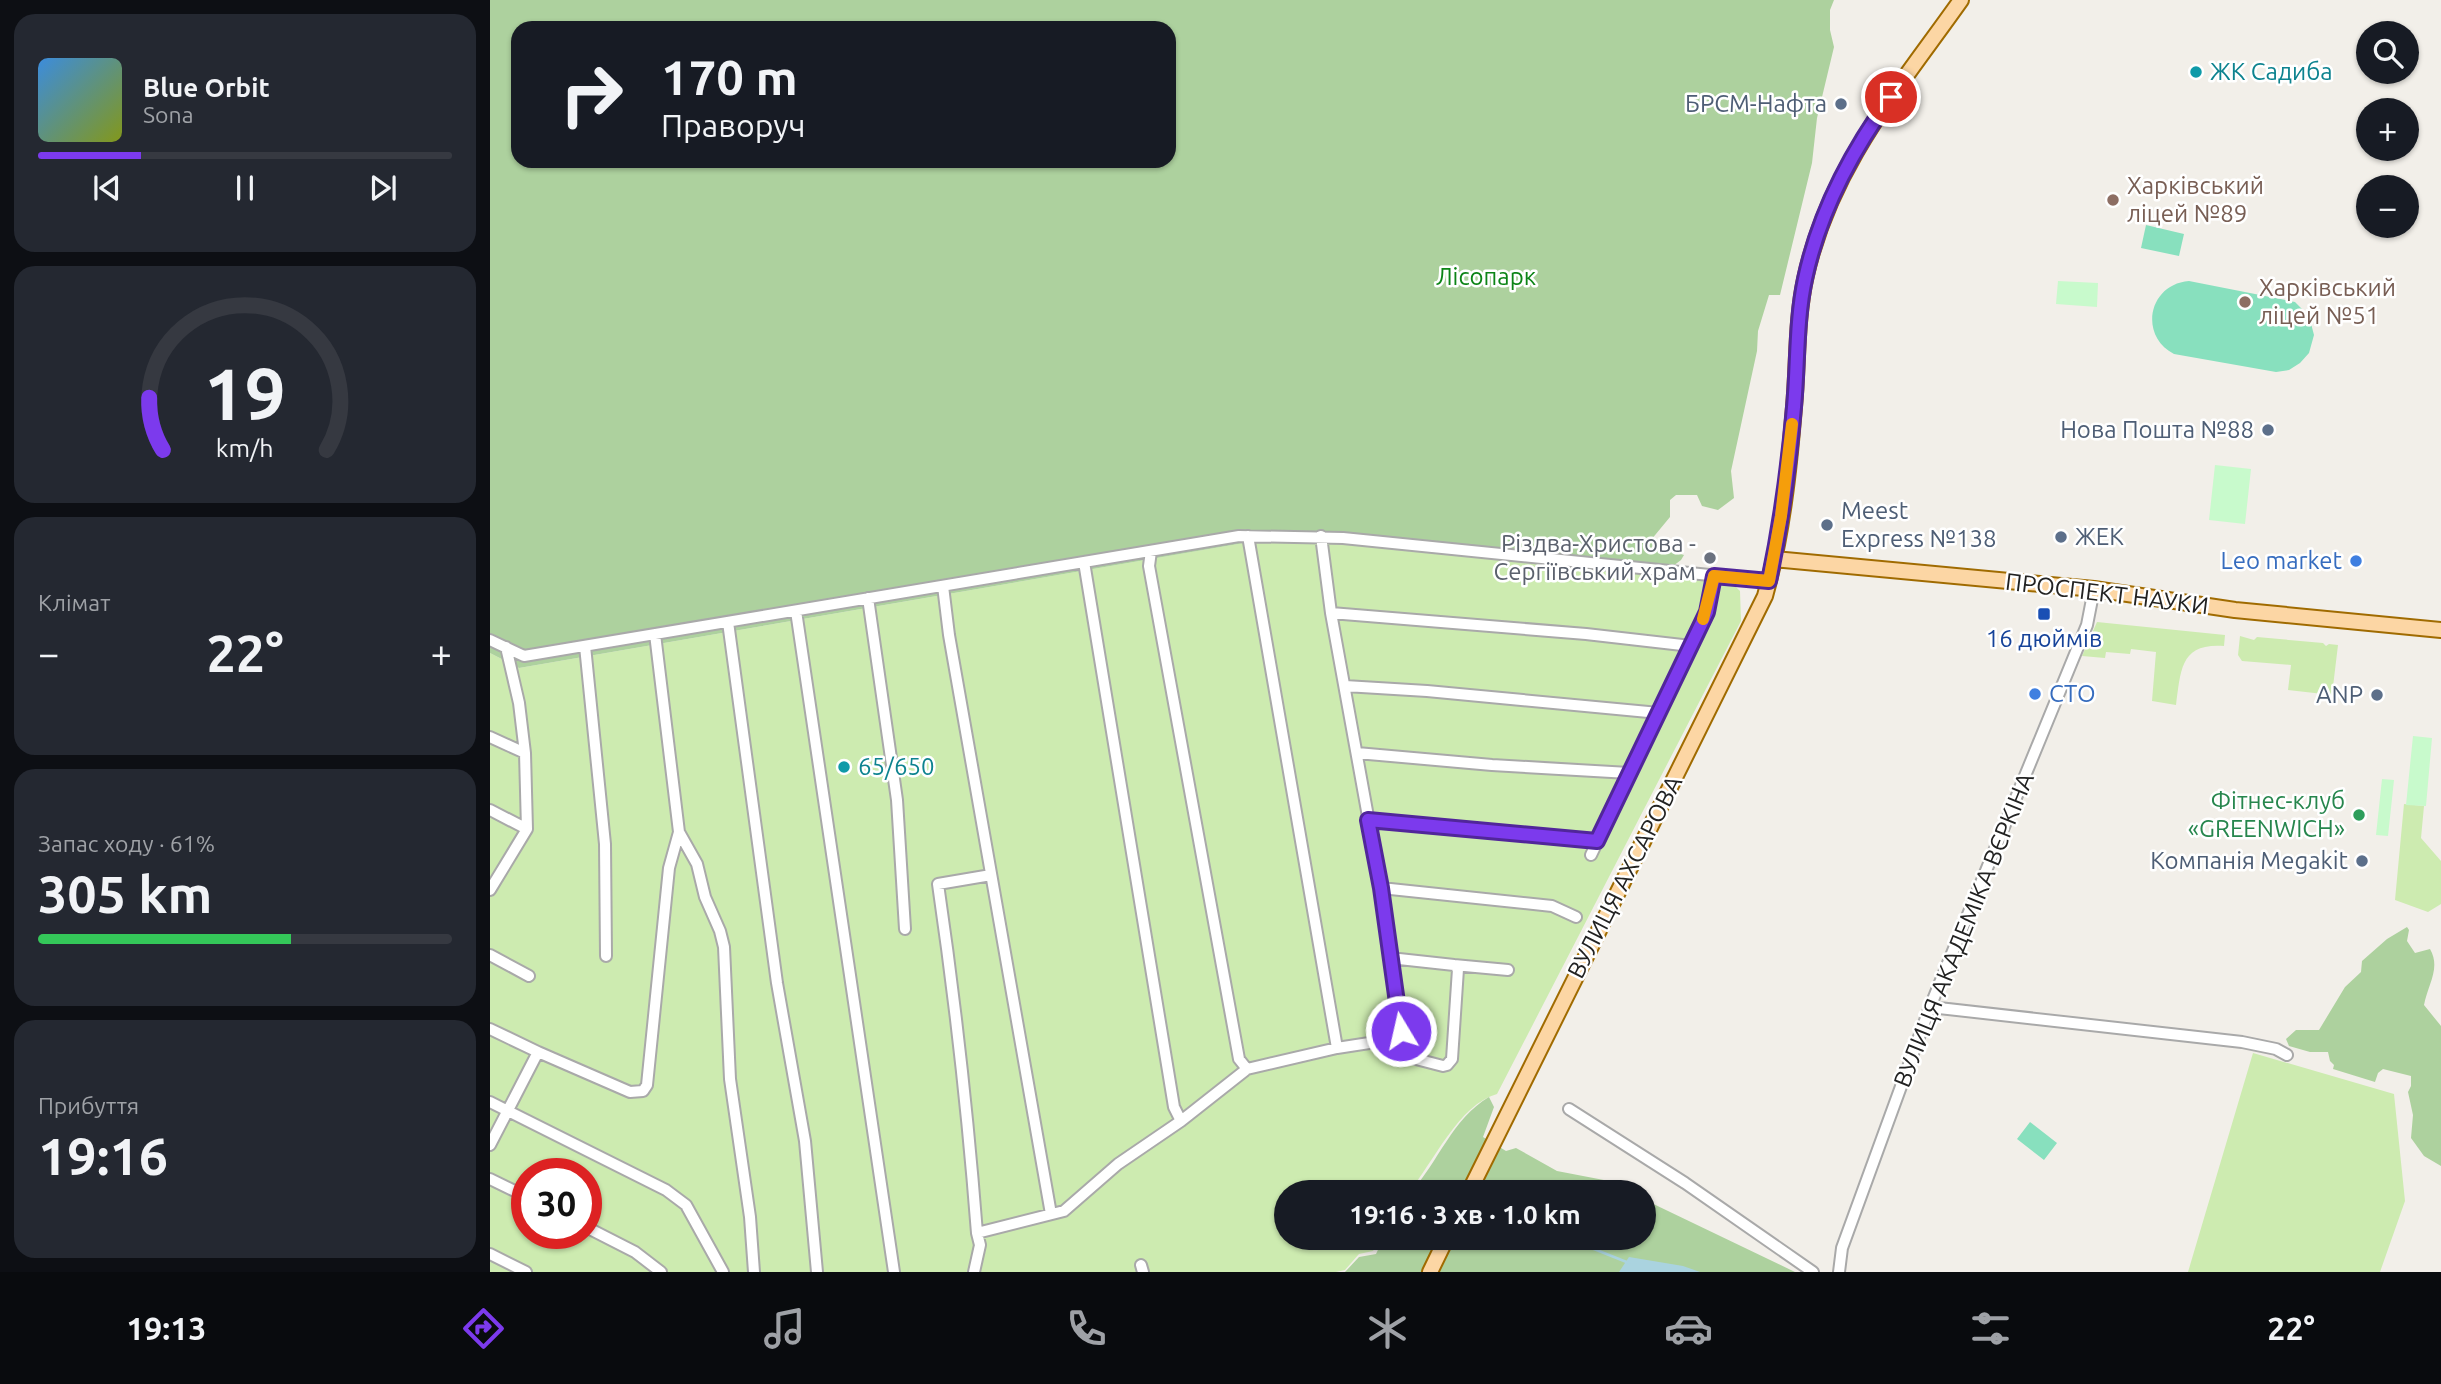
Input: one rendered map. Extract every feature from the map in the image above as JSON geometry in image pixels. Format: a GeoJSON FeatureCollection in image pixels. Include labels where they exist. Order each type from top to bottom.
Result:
{"type":"FeatureCollection","features":[{"type":"Feature","properties":{"kind":"main road","name":"ВУЛИЦЯ АХСАРОВА"},"geometry":{"type":"LineString","coordinates":[[1475,1180],[1765,596],[1774,559],[1794,407],[1801,303],[1811,253],[1835,191],[1864,136],[1961,0]]}},
{"type":"Feature","properties":{"kind":"main road","name":"ПРОСПЕКТ НАУКИ"},"geometry":{"type":"LineString","coordinates":[[1774,559],[2094,589],[2228,609],[2441,630]]}},
{"type":"Feature","properties":{"kind":"main road"},"geometry":{"type":"LineString","coordinates":[[1430,1272],[1441,1250]]}},
{"type":"Feature","properties":{"kind":"street"},"geometry":{"type":"LineString","coordinates":[[1248,536],[1337,1048]]}},
{"type":"Feature","properties":{"kind":"street"},"geometry":{"type":"LineString","coordinates":[[490,639],[524,656],[1248,536],[1321,536],[1769,581]]}},
{"type":"Feature","properties":{"kind":"street"},"geometry":{"type":"LineString","coordinates":[[1321,536],[1331,613],[1381,888],[1402,1034],[1412,1058],[1443,1066],[1450,1063],[1459,974],[1454,965]]}},
{"type":"Feature","properties":{"kind":"street"},"geometry":{"type":"LineString","coordinates":[[1151,551],[1149,566],[1239,1059],[1247,1069]]}},
{"type":"Feature","properties":{"kind":"street"},"geometry":{"type":"LineString","coordinates":[[1084,562],[1174,1107],[1181,1121]]}},
{"type":"Feature","properties":{"kind":"street"},"geometry":{"type":"LineString","coordinates":[[1591,855],[1707,612],[1714,576]]}},
{"type":"Feature","properties":{"kind":"street"},"geometry":{"type":"LineString","coordinates":[[943,586],[948,635],[1051,1214]]}},
{"type":"Feature","properties":{"kind":"street","name":"ВУЛИЦЯ АКАДЕМІКА ВЄРКІНА"},"geometry":{"type":"LineString","coordinates":[[1839,1272],[1842,1248],[1930,1007],[2087,625],[2094,589]]}},
{"type":"Feature","properties":{"kind":"street"},"geometry":{"type":"LineString","coordinates":[[868,598],[897,800],[905,929]]}},
{"type":"Feature","properties":{"kind":"street"},"geometry":{"type":"LineString","coordinates":[[796,611],[894,1272]]}},
{"type":"Feature","properties":{"kind":"street"},"geometry":{"type":"LineString","coordinates":[[1331,613],[1586,634],[1692,646]]}},
{"type":"Feature","properties":{"kind":"street"},"geometry":{"type":"LineString","coordinates":[[728,622],[777,983],[805,1140],[817,1272]]}},
{"type":"Feature","properties":{"kind":"street"},"geometry":{"type":"LineString","coordinates":[[654,634],[679,832],[697,864],[705,897],[724,947],[730,1079],[750,1217],[754,1272]]}},
{"type":"Feature","properties":{"kind":"street"},"geometry":{"type":"LineString","coordinates":[[585,646],[605,844],[606,956]]}},
{"type":"Feature","properties":{"kind":"street"},"geometry":{"type":"LineString","coordinates":[[490,890],[527,829],[519,703],[506,647]]}},
{"type":"Feature","properties":{"kind":"street"},"geometry":{"type":"LineString","coordinates":[[1345,686],[1659,713]]}},
{"type":"Feature","properties":{"kind":"street"},"geometry":{"type":"LineString","coordinates":[[490,737],[524,753]]}},
{"type":"Feature","properties":{"kind":"street"},"geometry":{"type":"LineString","coordinates":[[1357,753],[1629,773]]}},
{"type":"Feature","properties":{"kind":"street"},"geometry":{"type":"LineString","coordinates":[[490,810],[527,829]]}},
{"type":"Feature","properties":{"kind":"street"},"geometry":{"type":"LineString","coordinates":[[1368,820],[1597,841]]}},
{"type":"Feature","properties":{"kind":"street"},"geometry":{"type":"LineString","coordinates":[[490,1028],[631,1092],[643,1091],[647,1085],[669,868],[679,832]]}},
{"type":"Feature","properties":{"kind":"street"},"geometry":{"type":"LineString","coordinates":[[974,1272],[980,1245],[952,981],[938,884],[991,875]]}},
{"type":"Feature","properties":{"kind":"street"},"geometry":{"type":"LineString","coordinates":[[1381,888],[1552,906],[1576,917]]}},
{"type":"Feature","properties":{"kind":"street"},"geometry":{"type":"LineString","coordinates":[[490,955],[529,976]]}},
{"type":"Feature","properties":{"kind":"street"},"geometry":{"type":"LineString","coordinates":[[1390,958],[1507,970]]}},
{"type":"Feature","properties":{"kind":"street"},"geometry":{"type":"LineString","coordinates":[[1930,1007],[2242,1042],[2276,1049],[2287,1055]]}},
{"type":"Feature","properties":{"kind":"street"},"geometry":{"type":"LineString","coordinates":[[977,1233],[1051,1214],[1071,1206],[1118,1164],[1181,1121],[1247,1069],[1337,1048],[1395,1039],[1402,1034]]}},
{"type":"Feature","properties":{"kind":"street"},"geometry":{"type":"LineString","coordinates":[[490,1145],[538,1052]]}},
{"type":"Feature","properties":{"kind":"street"},"geometry":{"type":"LineString","coordinates":[[490,1102],[666,1190],[687,1205],[723,1272]]}},
{"type":"Feature","properties":{"kind":"street"},"geometry":{"type":"LineString","coordinates":[[1569,1109],[1685,1183],[1813,1272]]}},
{"type":"Feature","properties":{"kind":"street"},"geometry":{"type":"LineString","coordinates":[[490,1179],[511,1189]]}},
{"type":"Feature","properties":{"kind":"street"},"geometry":{"type":"LineString","coordinates":[[602,1235],[635,1252],[661,1272]]}},
{"type":"Feature","properties":{"kind":"street"},"geometry":{"type":"LineString","coordinates":[[490,1254],[512,1269],[526,1272]]}},
{"type":"Feature","properties":{"kind":"green space","name":"Лісопарк"},"geometry":{"type":"Polygon","coordinates":[[[490,0],[1834,0],[1830,10],[1830,30],[1834,47],[1817,118],[1812,163],[1780,295],[1769,295],[1758,331],[1757,351],[1731,471],[1734,498],[1718,510],[1702,506],[1697,495],[1676,495],[1670,500],[1670,517],[1651,540],[1663,549],[1684,555],[1673,566],[1674,573],[1326,540],[1244,543],[519,668],[490,653],[490,0]]]}},
{"type":"Feature","properties":{"kind":"green space"},"geometry":{"type":"Polygon","coordinates":[[[2146,225],[2184,234],[2179,256],[2141,248],[2146,225]]]}},
{"type":"Feature","properties":{"kind":"green space"},"geometry":{"type":"Polygon","coordinates":[[[2058,281],[2098,283],[2097,307],[2056,304],[2058,281]]]}},
{"type":"Feature","properties":{"kind":"green space"},"geometry":{"type":"Polygon","coordinates":[[[2189,281],[2295,302],[2309,316],[2314,335],[2309,353],[2289,370],[2276,372],[2174,354],[2163,346],[2156,335],[2152,323],[2153,312],[2157,300],[2165,291],[2175,284],[2189,281]]]}},
{"type":"Feature","properties":{"kind":"green space"},"geometry":{"type":"Polygon","coordinates":[[[2215,465],[2251,469],[2245,524],[2209,520],[2215,465]]]}},
{"type":"Feature","properties":{"kind":"green space"},"geometry":{"type":"Polygon","coordinates":[[[1326,540],[1731,582],[1740,591],[1741,621],[1497,1094],[1483,1100],[1459,1122],[1418,1180],[1274,1180],[1274,1250],[1374,1250],[1359,1254],[1345,1270],[1336,1272],[490,1272],[490,653],[519,668],[1244,543],[1326,540]]]}},
{"type":"Feature","properties":{"kind":"green space"},"geometry":{"type":"Polygon","coordinates":[[[2097,622],[2225,635],[2224,646],[2199,649],[2185,661],[2176,705],[2152,701],[2156,652],[2131,649],[2130,654],[2106,652],[2105,658],[2082,656],[2097,622]]]}},
{"type":"Feature","properties":{"kind":"green space"},"geometry":{"type":"Polygon","coordinates":[[[2240,636],[2254,640],[2257,637],[2323,643],[2326,646],[2338,645],[2332,695],[2288,690],[2291,665],[2242,661],[2238,655],[2240,636]]]}},
{"type":"Feature","properties":{"kind":"green space"},"geometry":{"type":"Polygon","coordinates":[[[2413,736],[2432,738],[2426,806],[2406,805],[2413,736]]]}},
{"type":"Feature","properties":{"kind":"green space"},"geometry":{"type":"Polygon","coordinates":[[[2382,779],[2394,780],[2388,836],[2376,835],[2382,779]]]}},
{"type":"Feature","properties":{"kind":"green space"},"geometry":{"type":"Polygon","coordinates":[[[2404,804],[2424,806],[2421,838],[2441,861],[2441,904],[2428,912],[2395,900],[2404,804]]]}},
{"type":"Feature","properties":{"kind":"green space"},"geometry":{"type":"Polygon","coordinates":[[[2407,927],[2407,941],[2415,953],[2430,949],[2434,963],[2424,1005],[2441,1026],[2441,1166],[2424,1156],[2411,1138],[2413,1115],[2408,1092],[2411,1076],[2383,1069],[2378,1073],[2375,1082],[2333,1069],[2328,1052],[2310,1052],[2289,1046],[2286,1039],[2296,1030],[2319,1030],[2345,987],[2361,972],[2362,961],[2387,939],[2407,927]]]}},
{"type":"Feature","properties":{"kind":"green space"},"geometry":{"type":"Polygon","coordinates":[[[2253,1053],[2394,1094],[2405,1201],[2380,1272],[2188,1272],[2253,1053]]]}},
{"type":"Feature","properties":{"kind":"green space"},"geometry":{"type":"Polygon","coordinates":[[[1489,1097],[1494,1107],[1483,1137],[1506,1151],[1516,1148],[1557,1171],[1604,1180],[1421,1180],[1455,1129],[1476,1106],[1489,1097]]]}},
{"type":"Feature","properties":{"kind":"green space"},"geometry":{"type":"Polygon","coordinates":[[[2030,1122],[2057,1143],[2044,1160],[2017,1139],[2030,1122]]]}},
{"type":"Feature","properties":{"kind":"green space"},"geometry":{"type":"Polygon","coordinates":[[[1656,1205],[1795,1272],[1345,1272],[1359,1257],[1376,1254],[1378,1250],[1656,1250],[1656,1205]]]}},
{"type":"Feature","properties":{"kind":"water"},"geometry":{"type":"Polygon","coordinates":[[[1629,1257],[1683,1266],[1700,1272],[1619,1272],[1629,1257]]]}},
{"type":"Feature","properties":{"kind":"waterway"},"geometry":{"type":"LineString","coordinates":[[1596,1250],[1629,1263]]}},
{"type":"Feature","properties":{"kind":"slow traffic"},"geometry":{"type":"LineString","coordinates":[[1703,619],[1707,612],[1714,576],[1769,581],[1781,516],[1792,424]]}},
{"type":"Feature","properties":{"kind":"place","name":"ЖК Садиба"},"geometry":{"type":"Point","coordinates":[2196,72]}},
{"type":"Feature","properties":{"kind":"place","name":"БРСМ-Нафта"},"geometry":{"type":"Point","coordinates":[1841,104]}},
{"type":"Feature","properties":{"kind":"place","name":"Харківський ліцей №89"},"geometry":{"type":"Point","coordinates":[2113,200]}},
{"type":"Feature","properties":{"kind":"place","name":"Харківський ліцей №51"},"geometry":{"type":"Point","coordinates":[2245,302]}},
{"type":"Feature","properties":{"kind":"place","name":"Нова Пошта №88"},"geometry":{"type":"Point","coordinates":[2268,430]}},
{"type":"Feature","properties":{"kind":"place","name":"Meest Express №138"},"geometry":{"type":"Point","coordinates":[1827,525]}},
{"type":"Feature","properties":{"kind":"place","name":"ЖЕК"},"geometry":{"type":"Point","coordinates":[2061,537]}},
{"type":"Feature","properties":{"kind":"place","name":"Різдва-Христова - Сергіївський храм"},"geometry":{"type":"Point","coordinates":[1710,558]}},
{"type":"Feature","properties":{"kind":"place","name":"Leo market"},"geometry":{"type":"Point","coordinates":[2356,561]}},
{"type":"Feature","properties":{"kind":"place","name":"16 дюймів"},"geometry":{"type":"Point","coordinates":[2044,614]}},
{"type":"Feature","properties":{"kind":"place","name":"СТО"},"geometry":{"type":"Point","coordinates":[2035,694]}},
{"type":"Feature","properties":{"kind":"place","name":"ANP"},"geometry":{"type":"Point","coordinates":[2377,695]}},
{"type":"Feature","properties":{"kind":"place","name":"65/650"},"geometry":{"type":"Point","coordinates":[844,767]}},
{"type":"Feature","properties":{"kind":"place","name":"Фітнес-клуб «GREENWICH»"},"geometry":{"type":"Point","coordinates":[2359,815]}},
{"type":"Feature","properties":{"kind":"place","name":"Компанія Megakit"},"geometry":{"type":"Point","coordinates":[2362,861]}},
{"type":"Feature","properties":{"kind":"route"},"geometry":{"type":"LineString","coordinates":[[1401,1031],[1381,888],[1368,820],[1597,841],[1692,646],[1707,612],[1714,576],[1769,581],[1781,516],[1794,407],[1801,303],[1811,253],[1847,165],[1891,97]]}}]}
